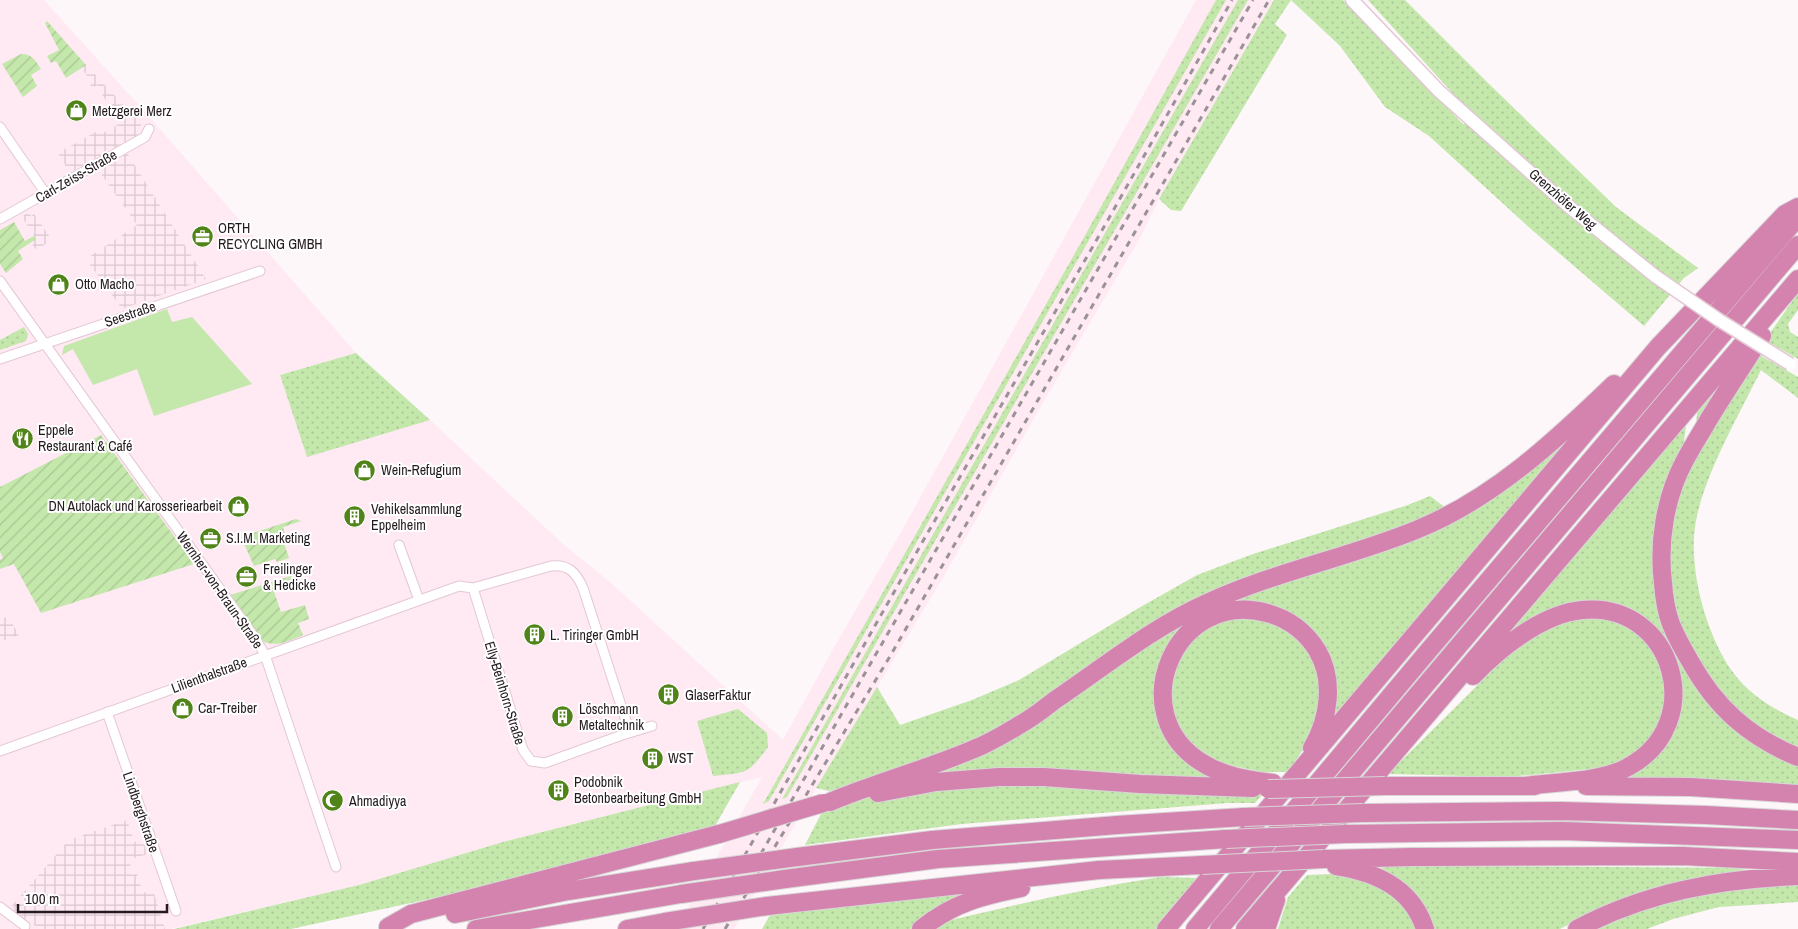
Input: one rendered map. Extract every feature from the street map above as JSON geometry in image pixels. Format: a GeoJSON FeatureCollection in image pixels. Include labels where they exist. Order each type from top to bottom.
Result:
{"type":"FeatureCollection","features":[{"type":"Feature","properties":{"kind":"highway"},"geometry":{"type":"LineString","coordinates":[[1166,929],[1297,783],[1658,347],[1786,214],[1798,207]]}},
{"type":"Feature","properties":{"kind":"highway"},"geometry":{"type":"LineString","coordinates":[[1195,929],[1429,650],[1798,217]]}},
{"type":"Feature","properties":{"kind":"highway"},"geometry":{"type":"LineString","coordinates":[[1219,929],[1798,245]]}},
{"type":"Feature","properties":{"kind":"highway"},"geometry":{"type":"LineString","coordinates":[[1245,929],[1798,280]]}},
{"type":"Feature","properties":{"kind":"highway"},"geometry":{"type":"LineString","coordinates":[[1798,280],[1731,382],[1684,463],[1671,495],[1663,532],[1661,566],[1664,598],[1671,623],[1685,652],[1710,694],[1730,716],[1753,734],[1777,749],[1798,757]]}},
{"type":"Feature","properties":{"kind":"highway"},"geometry":{"type":"LineString","coordinates":[[827,803],[873,784],[924,768],[976,748],[1027,720],[1154,633],[1206,603],[1271,578],[1407,534],[1449,515],[1488,492],[1522,466],[1582,415],[1643,358],[1658,347]]}},
{"type":"Feature","properties":{"kind":"highway"},"geometry":{"type":"LineString","coordinates":[[1271,786],[1218,771],[1201,762],[1178,741],[1165,712],[1163,685],[1165,672],[1171,656],[1187,634],[1196,626],[1206,619],[1224,613],[1250,610],[1262,611],[1288,621],[1309,639],[1323,664],[1328,691],[1323,725],[1297,783]]}},
{"type":"Feature","properties":{"kind":"highway"},"geometry":{"type":"LineString","coordinates":[[1422,721],[1438,711],[1476,672],[1508,644],[1539,624],[1569,613],[1581,610],[1594,610],[1618,614],[1640,625],[1657,642],[1669,664],[1672,676],[1674,694],[1672,713],[1662,736],[1655,746],[1637,762],[1615,773],[1524,786]]}},
{"type":"Feature","properties":{"kind":"highway"},"geometry":{"type":"LineString","coordinates":[[385,928],[411,914],[719,834],[827,803],[936,782],[999,777],[1044,777],[1140,784],[1271,786],[1297,783],[1385,786],[1690,787],[1798,794]]}},
{"type":"Feature","properties":{"kind":"highway"},"geometry":{"type":"LineString","coordinates":[[385,928],[568,891],[694,871],[932,840],[1117,825],[1244,817],[1363,813],[1561,811],[1706,815],[1798,820]]}},
{"type":"Feature","properties":{"kind":"highway"},"geometry":{"type":"LineString","coordinates":[[476,929],[681,894],[938,859],[1226,839],[1345,834],[1563,831],[1798,840]]}},
{"type":"Feature","properties":{"kind":"highway"},"geometry":{"type":"LineString","coordinates":[[627,929],[768,906],[1099,870],[1412,857],[1683,856],[1798,862]]}},
{"type":"Feature","properties":{"kind":"highway"},"geometry":{"type":"LineString","coordinates":[[1321,862],[1348,868],[1386,881],[1406,896],[1414,905],[1425,929]]}},
{"type":"Feature","properties":{"kind":"highway"},"geometry":{"type":"LineString","coordinates":[[921,929],[956,906],[993,894],[1099,870]]}},
{"type":"Feature","properties":{"kind":"highway"},"geometry":{"type":"LineString","coordinates":[[1577,929],[1616,910],[1665,893],[1768,877],[1798,876]]}},
{"type":"Feature","properties":{"kind":"highway"},"geometry":{"type":"LineString","coordinates":[[1266,929],[1271,911],[1287,880]]}},
{"type":"Feature","properties":{"kind":"main road","name":"Grenzhöfer Weg"},"geometry":{"type":"LineString","coordinates":[[1352,0],[1439,90],[1567,205],[1655,276],[1719,320],[1794,366]]}},
{"type":"Feature","properties":{"kind":"street"},"geometry":{"type":"LineString","coordinates":[[0,127],[46,194]]}},
{"type":"Feature","properties":{"kind":"street","name":"Carl-Zeiss-Straße"},"geometry":{"type":"LineString","coordinates":[[0,219],[145,137],[149,129]]}},
{"type":"Feature","properties":{"kind":"street","name":"Seestraße"},"geometry":{"type":"LineString","coordinates":[[0,360],[260,271]]}},
{"type":"Feature","properties":{"kind":"street","name":"Wernher-von-Braun-Straße"},"geometry":{"type":"LineString","coordinates":[[0,281],[255,638],[265,655],[336,866]]}},
{"type":"Feature","properties":{"kind":"street"},"geometry":{"type":"LineString","coordinates":[[399,545],[419,600]]}},
{"type":"Feature","properties":{"kind":"street","name":"Lilienthalstraße"},"geometry":{"type":"LineString","coordinates":[[0,751],[459,586],[473,588],[560,565],[570,568],[579,580],[626,721],[626,730],[622,735]]}},
{"type":"Feature","properties":{"kind":"street","name":"Elly-Beinhorn-Straße"},"geometry":{"type":"LineString","coordinates":[[473,588],[523,750],[531,761],[545,763],[652,726]]}},
{"type":"Feature","properties":{"kind":"street","name":"Lindberghstraße"},"geometry":{"type":"LineString","coordinates":[[107,712],[176,911]]}},
{"type":"Feature","properties":{"kind":"street"},"geometry":{"type":"LineString","coordinates":[[0,906],[25,926]]}},
{"type":"Feature","properties":{"kind":"shaded area"},"geometry":{"type":"Polygon","coordinates":[[[0,0],[44,0],[356,353],[280,375],[307,456],[430,420],[564,545],[611,583],[783,740],[905,525],[1196,0],[1274,0],[1159,199],[1140,238],[944,576],[822,778],[734,929],[676,929],[762,777],[503,842],[359,885],[170,929],[0,929],[0,0]]]}},
{"type":"Feature","properties":{"kind":"shaded area"},"geometry":{"type":"Polygon","coordinates":[[[86,65],[141,124],[141,133],[70,173],[58,153],[99,130],[101,134],[119,124],[97,85],[92,88],[81,68],[86,65]]]}},
{"type":"Feature","properties":{"kind":"shaded area"},"geometry":{"type":"Polygon","coordinates":[[[127,153],[206,279],[122,309],[86,259],[137,225],[99,171],[127,153]]]}},
{"type":"Feature","properties":{"kind":"shaded area"},"geometry":{"type":"Polygon","coordinates":[[[28,212],[31,216],[34,214],[52,240],[36,250],[31,242],[36,239],[22,217],[28,212]]]}},
{"type":"Feature","properties":{"kind":"shaded area"},"geometry":{"type":"Polygon","coordinates":[[[8,616],[19,635],[0,642],[0,620],[8,616]]]}},
{"type":"Feature","properties":{"kind":"shaded area"},"geometry":{"type":"Polygon","coordinates":[[[127,820],[134,842],[143,839],[147,854],[129,860],[133,875],[137,874],[143,893],[153,890],[165,929],[40,929],[10,908],[69,840],[127,820]]]}},
{"type":"Feature","properties":{"kind":"green space"},"geometry":{"type":"Polygon","coordinates":[[[1216,0],[1226,0],[769,801],[763,804],[1083,239],[1216,0]]]}},
{"type":"Feature","properties":{"kind":"green space"},"geometry":{"type":"Polygon","coordinates":[[[1238,0],[1248,0],[787,797],[782,799],[1238,0]]]}},
{"type":"Feature","properties":{"kind":"green space"},"geometry":{"type":"Polygon","coordinates":[[[1274,0],[1291,0],[1275,24],[1287,35],[1181,211],[1171,210],[1159,199],[1274,0]]]}},
{"type":"Feature","properties":{"kind":"green space"},"geometry":{"type":"Polygon","coordinates":[[[1291,0],[1343,0],[1463,124],[1476,119],[1368,0],[1405,0],[1616,207],[1698,268],[1684,278],[1644,326],[1532,230],[1429,136],[1385,107],[1340,46],[1291,0]]]}},
{"type":"Feature","properties":{"kind":"green space"},"geometry":{"type":"Polygon","coordinates":[[[47,21],[86,65],[66,78],[56,61],[51,63],[47,56],[59,50],[45,23],[47,21]]]}},
{"type":"Feature","properties":{"kind":"green space"},"geometry":{"type":"Polygon","coordinates":[[[21,54],[31,56],[41,69],[31,75],[37,86],[23,97],[2,64],[21,54]]]}},
{"type":"Feature","properties":{"kind":"green space"},"geometry":{"type":"Polygon","coordinates":[[[14,222],[25,241],[34,236],[36,239],[18,251],[23,259],[6,273],[0,264],[0,230],[14,222]]]}},
{"type":"Feature","properties":{"kind":"green space"},"geometry":{"type":"Polygon","coordinates":[[[1798,293],[1798,310],[1788,324],[1790,332],[1798,337],[1798,359],[1765,340],[1798,293]]]}},
{"type":"Feature","properties":{"kind":"green space"},"geometry":{"type":"Polygon","coordinates":[[[167,309],[172,322],[192,317],[252,384],[154,416],[137,369],[93,385],[73,349],[62,355],[64,346],[167,309]]]}},
{"type":"Feature","properties":{"kind":"green space"},"geometry":{"type":"Polygon","coordinates":[[[24,327],[28,334],[26,341],[0,350],[0,340],[24,327]]]}},
{"type":"Feature","properties":{"kind":"green space"},"geometry":{"type":"Polygon","coordinates":[[[356,353],[430,420],[307,457],[280,375],[356,353]]]}},
{"type":"Feature","properties":{"kind":"green space"},"geometry":{"type":"Polygon","coordinates":[[[1758,354],[1798,377],[1798,398],[1761,370],[1722,447],[1705,488],[1695,527],[1695,563],[1697,582],[1707,621],[1723,656],[1738,679],[1753,694],[1770,706],[1798,720],[1798,748],[1768,732],[1740,713],[1713,685],[1691,650],[1683,632],[1671,593],[1669,574],[1672,527],[1684,481],[1708,433],[1758,354]]]}},
{"type":"Feature","properties":{"kind":"green space"},"geometry":{"type":"Polygon","coordinates":[[[1730,370],[1696,423],[1698,406],[1730,370]]]}},
{"type":"Feature","properties":{"kind":"green space"},"geometry":{"type":"Polygon","coordinates":[[[1687,419],[1683,448],[1660,514],[1677,655],[1697,690],[1723,717],[1798,764],[1798,784],[1620,779],[1650,760],[1663,747],[1611,767],[1508,777],[1388,774],[1502,661],[1494,647],[1687,419]]]}},
{"type":"Feature","properties":{"kind":"green space"},"geometry":{"type":"Polygon","coordinates":[[[1581,428],[1329,726],[1314,658],[1321,699],[1313,734],[1288,772],[1262,772],[1220,763],[1193,746],[1216,779],[1017,767],[937,772],[916,765],[829,791],[816,788],[877,687],[900,725],[972,700],[1019,680],[1197,575],[1253,554],[1408,505],[1430,496],[1458,517],[1581,428]]]}},
{"type":"Feature","properties":{"kind":"green space"},"geometry":{"type":"Polygon","coordinates":[[[101,435],[194,564],[41,613],[14,564],[0,569],[0,560],[3,558],[0,552],[0,487],[101,435]]]}},
{"type":"Feature","properties":{"kind":"green space"},"geometry":{"type":"Polygon","coordinates":[[[296,519],[301,521],[283,527],[285,534],[288,534],[290,540],[284,543],[289,558],[277,562],[275,559],[254,566],[241,537],[296,519]]]}},
{"type":"Feature","properties":{"kind":"green space"},"geometry":{"type":"Polygon","coordinates":[[[291,576],[292,579],[272,586],[281,612],[305,605],[309,619],[298,623],[303,635],[279,644],[264,642],[230,595],[291,576]]]}},
{"type":"Feature","properties":{"kind":"green space"},"geometry":{"type":"Polygon","coordinates":[[[738,709],[767,733],[768,747],[755,763],[746,770],[733,774],[713,776],[697,721],[738,709]]]}},
{"type":"Feature","properties":{"kind":"green space"},"geometry":{"type":"Polygon","coordinates":[[[1022,780],[1264,793],[1255,803],[1228,803],[962,824],[805,845],[822,812],[887,792],[1022,780]]]}},
{"type":"Feature","properties":{"kind":"green space"},"geometry":{"type":"Polygon","coordinates":[[[740,782],[715,826],[503,883],[291,929],[174,929],[359,885],[503,842],[740,782]]]}},
{"type":"Feature","properties":{"kind":"green space"},"geometry":{"type":"Polygon","coordinates":[[[1383,867],[1751,868],[1659,887],[1608,904],[1560,929],[1278,929],[1288,897],[1307,875],[1332,874],[1364,880],[1382,871],[1383,867]]]}},
{"type":"Feature","properties":{"kind":"green space"},"geometry":{"type":"Polygon","coordinates":[[[1160,877],[1198,878],[1156,929],[914,929],[1037,900],[1160,877]]]}},
{"type":"Feature","properties":{"kind":"green space"},"geometry":{"type":"Polygon","coordinates":[[[1798,882],[1798,902],[1719,907],[1673,919],[1647,929],[1597,929],[1644,908],[1712,889],[1798,882]]]}},
{"type":"Feature","properties":{"kind":"green space"},"geometry":{"type":"Polygon","coordinates":[[[976,891],[931,914],[910,929],[762,929],[770,915],[917,895],[976,891]]]}},
{"type":"Feature","properties":{"kind":"railway"},"geometry":{"type":"LineString","coordinates":[[703,929],[1232,0]]}},
{"type":"Feature","properties":{"kind":"railway"},"geometry":{"type":"LineString","coordinates":[[755,864],[1253,0]]}},
{"type":"Feature","properties":{"kind":"railway"},"geometry":{"type":"LineString","coordinates":[[725,929],[889,658],[1269,0]]}},
{"type":"Feature","properties":{"kind":"place","name":"Metzgerei Merz"},"geometry":{"type":"Point","coordinates":[76,111]}},
{"type":"Feature","properties":{"kind":"place","name":"ORTH RECYCLING GMBH"},"geometry":{"type":"Point","coordinates":[202,236]}},
{"type":"Feature","properties":{"kind":"place","name":"Otto Macho"},"geometry":{"type":"Point","coordinates":[59,284]}},
{"type":"Feature","properties":{"kind":"place","name":"Eppele Restaurant & Café"},"geometry":{"type":"Point","coordinates":[22,438]}},
{"type":"Feature","properties":{"kind":"place","name":"Wein-Refugium"},"geometry":{"type":"Point","coordinates":[365,470]}},
{"type":"Feature","properties":{"kind":"place","name":"DN Autolack und Karosseriearbeit"},"geometry":{"type":"Point","coordinates":[238,506]}},
{"type":"Feature","properties":{"kind":"place","name":"Vehikelsammlung Eppelheim"},"geometry":{"type":"Point","coordinates":[355,517]}},
{"type":"Feature","properties":{"kind":"place","name":"S.I.M. Marketing"},"geometry":{"type":"Point","coordinates":[210,538]}},
{"type":"Feature","properties":{"kind":"place","name":"Freilinger & Hedicke"},"geometry":{"type":"Point","coordinates":[247,577]}},
{"type":"Feature","properties":{"kind":"place","name":"L. Tiringer GmbH"},"geometry":{"type":"Point","coordinates":[534,635]}},
{"type":"Feature","properties":{"kind":"place","name":"GlaserFaktur"},"geometry":{"type":"Point","coordinates":[669,695]}},
{"type":"Feature","properties":{"kind":"place","name":"Car-Treiber"},"geometry":{"type":"Point","coordinates":[182,708]}},
{"type":"Feature","properties":{"kind":"place","name":"Löschmann Metaltechnik"},"geometry":{"type":"Point","coordinates":[563,717]}},
{"type":"Feature","properties":{"kind":"place","name":"WST"},"geometry":{"type":"Point","coordinates":[652,758]}},
{"type":"Feature","properties":{"kind":"place","name":"Podobnik Betonbearbeitung GmbH"},"geometry":{"type":"Point","coordinates":[558,790]}},
{"type":"Feature","properties":{"kind":"place","name":"Ahmadiyya"},"geometry":{"type":"Point","coordinates":[333,801]}}]}
